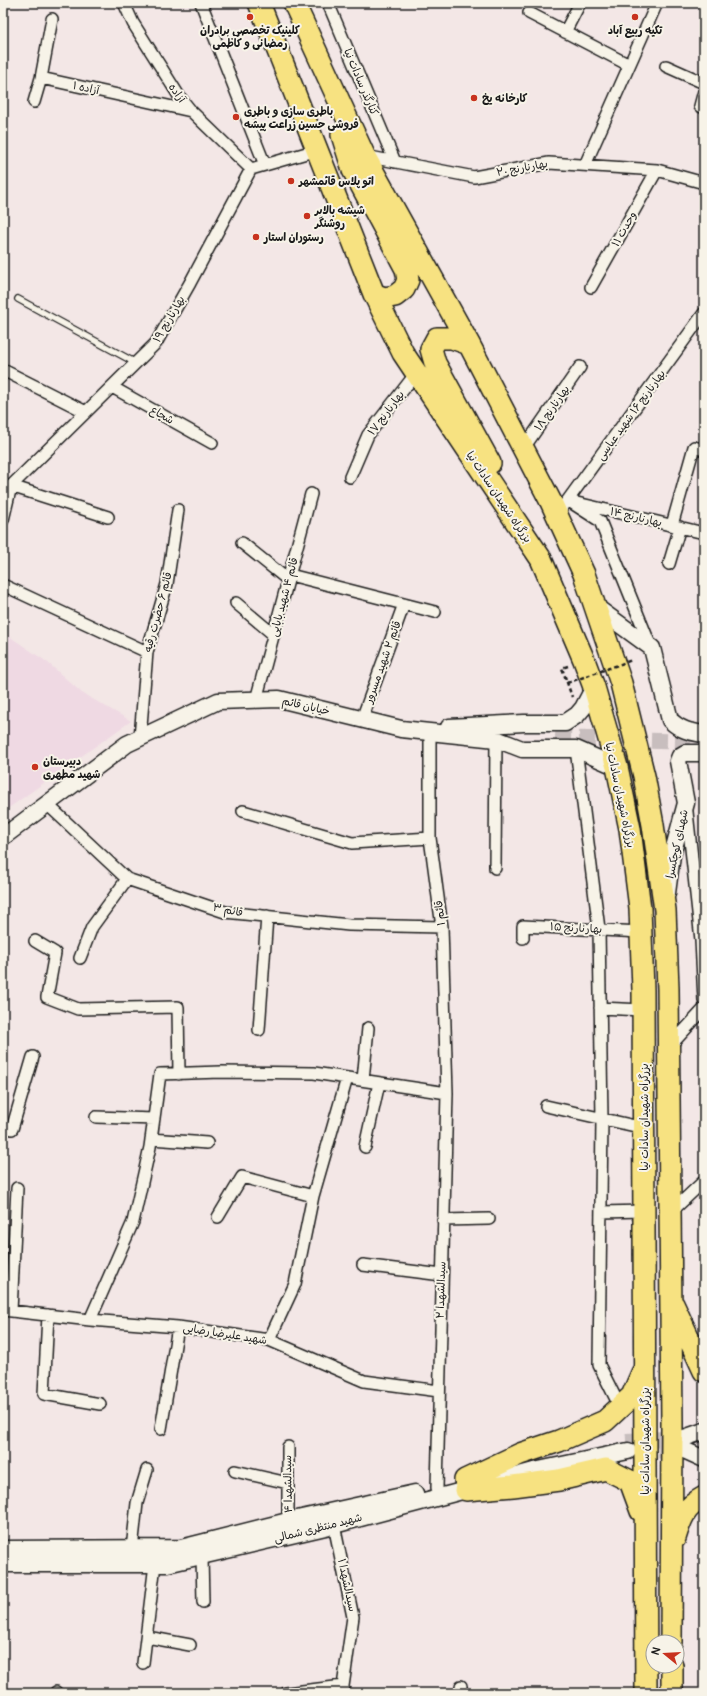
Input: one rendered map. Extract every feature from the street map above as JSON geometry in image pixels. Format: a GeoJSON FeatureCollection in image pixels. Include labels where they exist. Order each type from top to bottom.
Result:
{"type":"FeatureCollection","features":[{"type":"Feature","properties":{"kind":"highway","name":"بزرگراه شهیدان سادات نیا"},"geometry":{"type":"LineString","coordinates":[[259,3],[374,294],[403,353],[417,372],[516,524],[541,559],[594,687],[617,767],[630,829],[640,908],[641,932],[644,1128],[646,1693]]}},
{"type":"Feature","properties":{"kind":"highway"},"geometry":{"type":"LineString","coordinates":[[294,3],[364,155],[469,344],[523,449],[563,508],[621,683],[644,776],[653,825],[665,910],[670,1046],[672,1431],[670,1551],[671,1634]]}},
{"type":"Feature","properties":{"kind":"highway"},"geometry":{"type":"LineString","coordinates":[[311,39],[353,170],[406,269],[408,280],[404,289],[395,296],[390,297],[384,298],[374,294]]}},
{"type":"Feature","properties":{"kind":"highway"},"geometry":{"type":"LineString","coordinates":[[469,344],[452,338],[437,338],[431,350],[435,363],[486,453],[516,524]]}},
{"type":"Feature","properties":{"kind":"highway"},"geometry":{"type":"LineString","coordinates":[[671,1300],[704,1371]]}},
{"type":"Feature","properties":{"kind":"highway"},"geometry":{"type":"LineString","coordinates":[[466,1485],[520,1454],[605,1421],[632,1396],[645,1367]]}},
{"type":"Feature","properties":{"kind":"highway"},"geometry":{"type":"LineString","coordinates":[[466,1485],[513,1486],[559,1480],[606,1469],[630,1481],[646,1523]]}},
{"type":"Feature","properties":{"kind":"highway"},"geometry":{"type":"LineString","coordinates":[[670,1551],[682,1517],[693,1503],[704,1498]]}},
{"type":"Feature","properties":{"kind":"highway"},"geometry":{"type":"LineString","coordinates":[[672,1674],[672,1693]]}},
{"type":"Feature","properties":{"kind":"main road"},"geometry":{"type":"LineString","coordinates":[[596,607],[652,648],[670,720],[677,727],[687,731],[704,734]]}},
{"type":"Feature","properties":{"kind":"main road"},"geometry":{"type":"LineString","coordinates":[[430,733],[450,726],[565,723],[577,715],[583,708],[594,687]]}},
{"type":"Feature","properties":{"kind":"main road","name":"خیابان قائم"},"geometry":{"type":"LineString","coordinates":[[3,837],[128,744],[218,702],[279,699],[401,729],[496,739],[522,749],[576,749],[617,767]]}},
{"type":"Feature","properties":{"kind":"main road"},"geometry":{"type":"LineString","coordinates":[[496,739],[555,738]]}},
{"type":"Feature","properties":{"kind":"main road"},"geometry":{"type":"LineString","coordinates":[[704,741],[698,742],[704,745]]}},
{"type":"Feature","properties":{"kind":"main road","name":"شهدای کوچکسرا"},"geometry":{"type":"LineString","coordinates":[[665,910],[672,855],[686,803],[678,761],[680,756],[685,753],[704,753]]}},
{"type":"Feature","properties":{"kind":"main road"},"geometry":{"type":"LineString","coordinates":[[704,1431],[684,1444],[704,1460]]}},
{"type":"Feature","properties":{"kind":"main road","name":"شهید منتظری شمالی"},"geometry":{"type":"LineString","coordinates":[[3,1564],[167,1564],[334,1525],[466,1485],[530,1463],[627,1446]]}},
{"type":"Feature","properties":{"kind":"main road","name":"شهید منتظری شمالی"},"geometry":{"type":"LineString","coordinates":[[3,1549],[181,1548],[288,1521],[437,1488],[466,1485]]}},
{"type":"Feature","properties":{"kind":"street","name":"آزاده"},"geometry":{"type":"LineString","coordinates":[[124,3],[143,41],[171,85],[191,111],[251,169]]}},
{"type":"Feature","properties":{"kind":"street"},"geometry":{"type":"LineString","coordinates":[[201,3],[265,165]]}},
{"type":"Feature","properties":{"kind":"street","name":"کنارگذر سادات نیا"},"geometry":{"type":"LineString","coordinates":[[328,3],[395,162]]}},
{"type":"Feature","properties":{"kind":"street"},"geometry":{"type":"LineString","coordinates":[[565,32],[580,3]]}},
{"type":"Feature","properties":{"kind":"street"},"geometry":{"type":"LineString","coordinates":[[585,165],[657,3]]}},
{"type":"Feature","properties":{"kind":"street"},"geometry":{"type":"LineString","coordinates":[[529,13],[629,65]]}},
{"type":"Feature","properties":{"kind":"street"},"geometry":{"type":"LineString","coordinates":[[34,102],[41,78],[52,19]]}},
{"type":"Feature","properties":{"kind":"street"},"geometry":{"type":"LineString","coordinates":[[666,66],[704,83]]}},
{"type":"Feature","properties":{"kind":"street","name":"آزاده ۱"},"geometry":{"type":"LineString","coordinates":[[41,78],[191,111]]}},
{"type":"Feature","properties":{"kind":"street"},"geometry":{"type":"LineString","coordinates":[[704,91],[700,106],[704,108]]}},
{"type":"Feature","properties":{"kind":"street"},"geometry":{"type":"LineString","coordinates":[[251,169],[317,150]]}},
{"type":"Feature","properties":{"kind":"street","name":"بهارنارنج ۲۰"},"geometry":{"type":"LineString","coordinates":[[364,155],[474,177],[549,163],[657,170],[704,183]]}},
{"type":"Feature","properties":{"kind":"street","name":"بهارنارنج ۱۹"},"geometry":{"type":"LineString","coordinates":[[7,487],[156,343],[251,169]]}},
{"type":"Feature","properties":{"kind":"street","name":"وحدت ۱۱"},"geometry":{"type":"LineString","coordinates":[[591,287],[657,170]]}},
{"type":"Feature","properties":{"kind":"street","name":"بهارنارنج ۱۶ شهید عباسی"},"geometry":{"type":"LineString","coordinates":[[563,508],[704,313]]}},
{"type":"Feature","properties":{"kind":"street","name":"بهارنارنج ۱۸"},"geometry":{"type":"LineString","coordinates":[[523,449],[580,367]]}},
{"type":"Feature","properties":{"kind":"street"},"geometry":{"type":"LineString","coordinates":[[3,370],[86,412]]}},
{"type":"Feature","properties":{"kind":"street","name":"بهارنارنج ۱۷"},"geometry":{"type":"LineString","coordinates":[[350,477],[368,435],[417,372]]}},
{"type":"Feature","properties":{"kind":"street","name":"شجاع"},"geometry":{"type":"LineString","coordinates":[[112,387],[212,443]]}},
{"type":"Feature","properties":{"kind":"street"},"geometry":{"type":"LineString","coordinates":[[669,564],[694,447],[704,450]]}},
{"type":"Feature","properties":{"kind":"street"},"geometry":{"type":"LineString","coordinates":[[3,520],[7,487],[108,517]]}},
{"type":"Feature","properties":{"kind":"street","name":"قائم ۴ شهید بابایی"},"geometry":{"type":"LineString","coordinates":[[256,700],[311,494]]}},
{"type":"Feature","properties":{"kind":"street"},"geometry":{"type":"LineString","coordinates":[[563,508],[600,521],[652,648]]}},
{"type":"Feature","properties":{"kind":"street","name":"بهارنارنج ۱۴"},"geometry":{"type":"LineString","coordinates":[[563,508],[676,526],[704,533]]}},
{"type":"Feature","properties":{"kind":"street","name":"قائم ۶ حضرت رقیه"},"geometry":{"type":"LineString","coordinates":[[140,738],[147,652],[167,584],[178,510]]}},
{"type":"Feature","properties":{"kind":"street"},"geometry":{"type":"LineString","coordinates":[[242,543],[289,578],[435,612]]}},
{"type":"Feature","properties":{"kind":"street"},"geometry":{"type":"LineString","coordinates":[[3,585],[147,652]]}},
{"type":"Feature","properties":{"kind":"street"},"geometry":{"type":"LineString","coordinates":[[236,603],[274,635]]}},
{"type":"Feature","properties":{"kind":"street","name":"قائم ۲ شهید مسرور"},"geometry":{"type":"LineString","coordinates":[[362,719],[404,604]]}},
{"type":"Feature","properties":{"kind":"street","name":"قائم ۱"},"geometry":{"type":"LineString","coordinates":[[430,733],[430,838],[442,927],[447,1093]]}},
{"type":"Feature","properties":{"kind":"street"},"geometry":{"type":"LineString","coordinates":[[494,868],[496,739]]}},
{"type":"Feature","properties":{"kind":"street"},"geometry":{"type":"LineString","coordinates":[[576,749],[599,929],[602,1119],[599,1365],[620,1407]]}},
{"type":"Feature","properties":{"kind":"street"},"geometry":{"type":"LineString","coordinates":[[686,803],[701,940],[704,1001]]}},
{"type":"Feature","properties":{"kind":"street","name":"قائم ۳"},"geometry":{"type":"LineString","coordinates":[[48,805],[126,880],[225,912],[349,925],[442,927]]}},
{"type":"Feature","properties":{"kind":"street"},"geometry":{"type":"LineString","coordinates":[[243,811],[352,843],[430,838]]}},
{"type":"Feature","properties":{"kind":"street"},"geometry":{"type":"LineString","coordinates":[[80,958],[92,927],[126,880]]}},
{"type":"Feature","properties":{"kind":"street"},"geometry":{"type":"LineString","coordinates":[[259,1030],[267,916]]}},
{"type":"Feature","properties":{"kind":"street","name":"بهارنارنج ۱۵"},"geometry":{"type":"LineString","coordinates":[[523,938],[523,926],[641,932]]}},
{"type":"Feature","properties":{"kind":"street"},"geometry":{"type":"LineString","coordinates":[[35,941],[55,953],[46,997],[78,1009],[178,1007],[179,1074]]}},
{"type":"Feature","properties":{"kind":"street"},"geometry":{"type":"LineString","coordinates":[[600,1008],[643,1010]]}},
{"type":"Feature","properties":{"kind":"street"},"geometry":{"type":"LineString","coordinates":[[670,1046],[704,1009]]}},
{"type":"Feature","properties":{"kind":"street"},"geometry":{"type":"LineString","coordinates":[[363,1080],[368,1028]]}},
{"type":"Feature","properties":{"kind":"street"},"geometry":{"type":"LineString","coordinates":[[3,1127],[12,1129],[33,1057]]}},
{"type":"Feature","properties":{"kind":"street"},"geometry":{"type":"LineString","coordinates":[[90,1320],[133,1222],[151,1139],[160,1074],[221,1072],[314,1073],[447,1093]]}},
{"type":"Feature","properties":{"kind":"street"},"geometry":{"type":"LineString","coordinates":[[269,1340],[295,1284],[313,1196],[347,1078]]}},
{"type":"Feature","properties":{"kind":"street"},"geometry":{"type":"LineString","coordinates":[[365,1147],[379,1083]]}},
{"type":"Feature","properties":{"kind":"street","name":"سیدالشهدا ۲"},"geometry":{"type":"LineString","coordinates":[[437,1488],[447,1093]]}},
{"type":"Feature","properties":{"kind":"street"},"geometry":{"type":"LineString","coordinates":[[546,1106],[644,1128]]}},
{"type":"Feature","properties":{"kind":"street"},"geometry":{"type":"LineString","coordinates":[[96,1117],[154,1119]]}},
{"type":"Feature","properties":{"kind":"street"},"geometry":{"type":"LineString","coordinates":[[151,1139],[207,1143]]}},
{"type":"Feature","properties":{"kind":"street"},"geometry":{"type":"LineString","coordinates":[[218,1217],[242,1177],[313,1196]]}},
{"type":"Feature","properties":{"kind":"street"},"geometry":{"type":"LineString","coordinates":[[670,1213],[704,1181]]}},
{"type":"Feature","properties":{"kind":"street"},"geometry":{"type":"LineString","coordinates":[[7,1311],[17,1188]]}},
{"type":"Feature","properties":{"kind":"street"},"geometry":{"type":"LineString","coordinates":[[601,1212],[644,1211]]}},
{"type":"Feature","properties":{"kind":"street"},"geometry":{"type":"LineString","coordinates":[[443,1220],[489,1219]]}},
{"type":"Feature","properties":{"kind":"street"},"geometry":{"type":"LineString","coordinates":[[363,1265],[442,1274]]}},
{"type":"Feature","properties":{"kind":"street","name":"شهید علیرضا رضایی"},"geometry":{"type":"LineString","coordinates":[[7,1311],[48,1314],[90,1320],[178,1327],[269,1340],[364,1381],[439,1391]]}},
{"type":"Feature","properties":{"kind":"street"},"geometry":{"type":"LineString","coordinates":[[48,1314],[44,1394],[100,1404]]}},
{"type":"Feature","properties":{"kind":"street"},"geometry":{"type":"LineString","coordinates":[[161,1429],[178,1327]]}},
{"type":"Feature","properties":{"kind":"street","name":"سیدالشهدا ۴"},"geometry":{"type":"LineString","coordinates":[[288,1447],[288,1521]]}},
{"type":"Feature","properties":{"kind":"street"},"geometry":{"type":"LineString","coordinates":[[132,1549],[137,1503],[147,1470]]}},
{"type":"Feature","properties":{"kind":"street"},"geometry":{"type":"LineString","coordinates":[[235,1472],[288,1483]]}},
{"type":"Feature","properties":{"kind":"street","name":"سیدالشهدا ۱"},"geometry":{"type":"LineString","coordinates":[[334,1525],[353,1617],[343,1689]]}},
{"type":"Feature","properties":{"kind":"street"},"geometry":{"type":"LineString","coordinates":[[202,1557],[203,1602]]}},
{"type":"Feature","properties":{"kind":"street"},"geometry":{"type":"LineString","coordinates":[[144,1663],[155,1564]]}},
{"type":"Feature","properties":{"kind":"street"},"geometry":{"type":"LineString","coordinates":[[147,1637],[190,1645]]}},
{"type":"Feature","properties":{"kind":"street"},"geometry":{"type":"LineString","coordinates":[[286,1693],[343,1689]]}},
{"type":"Feature","properties":{"kind":"lane"},"geometry":{"type":"LineString","coordinates":[[18,299],[136,363]]}},
{"type":"Feature","properties":{"kind":"path"},"geometry":{"type":"LineString","coordinates":[[567,683],[632,660]]}},
{"type":"Feature","properties":{"kind":"path"},"geometry":{"type":"LineString","coordinates":[[562,668],[572,697]]}},
{"type":"Feature","properties":{"kind":"shaded area","name":"دبیرستان شهید مطهری"},"geometry":{"type":"Polygon","coordinates":[[[3,632],[47,662],[82,693],[131,721],[3,812],[3,632]]]}},
{"type":"Feature","properties":{"kind":"tunnel"},"geometry":{"type":"LineString","coordinates":[[555,738],[698,742]]}},
{"type":"Feature","properties":{"kind":"tunnel"},"geometry":{"type":"LineString","coordinates":[[626,1441],[683,1438]]}},
{"type":"Feature","properties":{"kind":"tunnel"},"geometry":{"type":"LineString","coordinates":[[634,1451],[683,1450]]}},
{"type":"Feature","properties":{"kind":"place","name":"کلینیک تخصصی برادران رمضانی و کاظمی"},"geometry":{"type":"Point","coordinates":[250,17]}},
{"type":"Feature","properties":{"kind":"place","name":"تکیه ربیع آباد"},"geometry":{"type":"Point","coordinates":[635,17]}},
{"type":"Feature","properties":{"kind":"place","name":"کارخانه یخ"},"geometry":{"type":"Point","coordinates":[474,98]}},
{"type":"Feature","properties":{"kind":"place","name":"باطری سازی و باطری فروشی حسین زراعت پیشه"},"geometry":{"type":"Point","coordinates":[236,117]}},
{"type":"Feature","properties":{"kind":"place","name":"اتو پلاس قائمشهر"},"geometry":{"type":"Point","coordinates":[291,181]}},
{"type":"Feature","properties":{"kind":"place","name":"شیشه بالابر روشنگر"},"geometry":{"type":"Point","coordinates":[307,216]}},
{"type":"Feature","properties":{"kind":"place","name":"رستوران استار"},"geometry":{"type":"Point","coordinates":[256,237]}},
{"type":"Feature","properties":{"kind":"place","name":"دبیرستان شهید مطهری"},"geometry":{"type":"Point","coordinates":[35,767]}}]}
